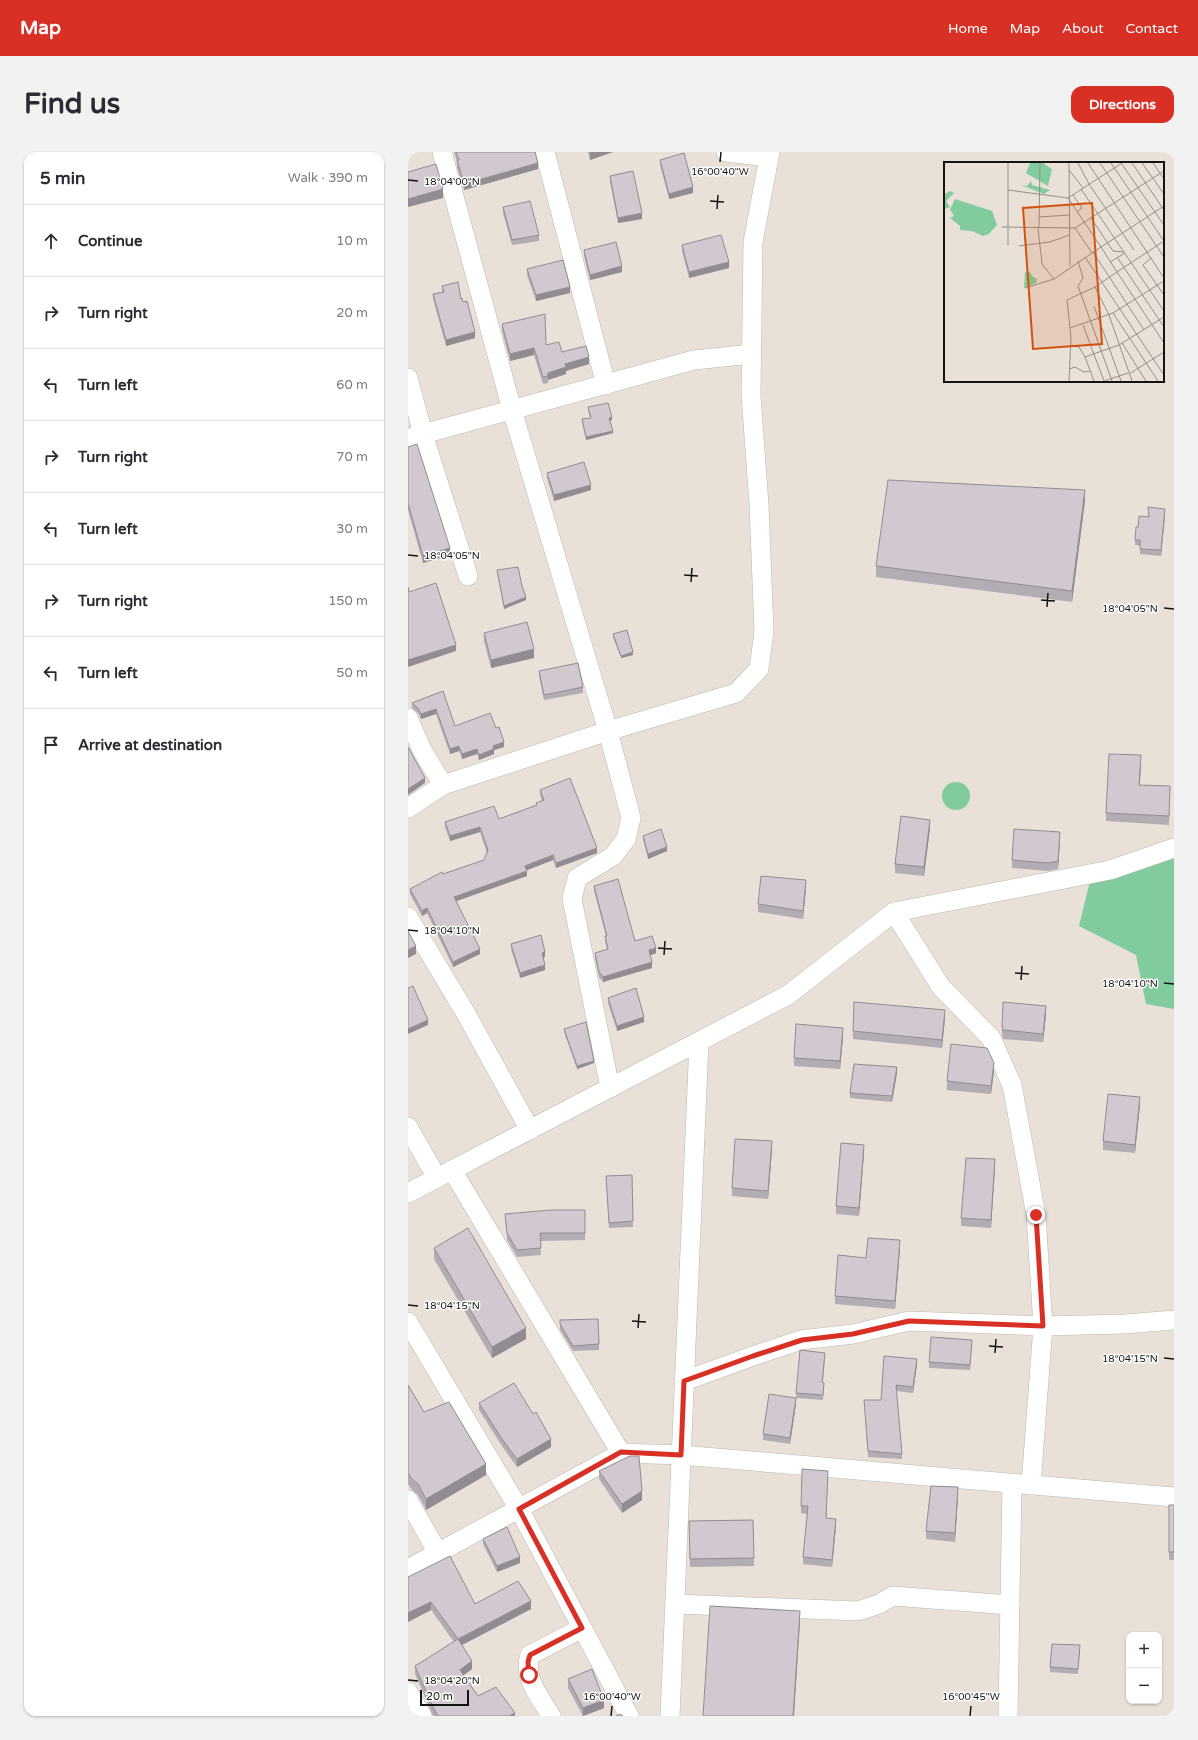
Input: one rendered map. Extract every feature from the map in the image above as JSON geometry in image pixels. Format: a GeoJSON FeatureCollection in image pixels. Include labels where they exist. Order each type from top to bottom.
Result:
{"type":"FeatureCollection","features":[{"type":"Feature","properties":{"kind":"street"},"geometry":{"type":"LineString","coordinates":[[442,152],[512,410],[608,730],[631,818],[626,839],[613,856],[577,878],[572,899],[610,1088]]}},
{"type":"Feature","properties":{"kind":"street"},"geometry":{"type":"LineString","coordinates":[[545,152],[606,385]]}},
{"type":"Feature","properties":{"kind":"street"},"geometry":{"type":"LineString","coordinates":[[408,808],[443,785],[608,730],[736,692],[758,669],[764,631],[759,505],[751,395],[752,242],[770,154],[726,152]]}},
{"type":"Feature","properties":{"kind":"street"},"geometry":{"type":"LineString","coordinates":[[416,436],[694,360],[752,354]]}},
{"type":"Feature","properties":{"kind":"street"},"geometry":{"type":"LineString","coordinates":[[408,378],[416,436],[468,576]]}},
{"type":"Feature","properties":{"kind":"street"},"geometry":{"type":"LineString","coordinates":[[408,718],[422,750],[443,785]]}},
{"type":"Feature","properties":{"kind":"street"},"geometry":{"type":"LineString","coordinates":[[408,1193],[788,995],[894,912],[1110,870],[1174,848]]}},
{"type":"Feature","properties":{"kind":"street"},"geometry":{"type":"LineString","coordinates":[[894,912],[941,987],[991,1038],[1012,1085],[1036,1215],[1043,1326],[1031,1485]]}},
{"type":"Feature","properties":{"kind":"street"},"geometry":{"type":"LineString","coordinates":[[408,917],[465,1012],[530,1130]]}},
{"type":"Feature","properties":{"kind":"street"},"geometry":{"type":"LineString","coordinates":[[670,1716],[699,1042]]}},
{"type":"Feature","properties":{"kind":"street"},"geometry":{"type":"LineString","coordinates":[[408,1127],[444,1174],[621,1452]]}},
{"type":"Feature","properties":{"kind":"street"},"geometry":{"type":"LineString","coordinates":[[684,1381],[802,1340],[853,1334],[909,1321],[1043,1326],[1125,1324],[1174,1320]]}},
{"type":"Feature","properties":{"kind":"street"},"geometry":{"type":"LineString","coordinates":[[408,1322],[519,1509],[629,1716]]}},
{"type":"Feature","properties":{"kind":"street"},"geometry":{"type":"LineString","coordinates":[[408,1569],[621,1452],[681,1455],[1174,1497]]}},
{"type":"Feature","properties":{"kind":"street"},"geometry":{"type":"LineString","coordinates":[[1008,1716],[1012,1483]]}},
{"type":"Feature","properties":{"kind":"street"},"geometry":{"type":"LineString","coordinates":[[408,1500],[438,1553]]}},
{"type":"Feature","properties":{"kind":"street"},"geometry":{"type":"LineString","coordinates":[[675,1604],[858,1611],[879,1604],[893,1596],[1010,1605]]}},
{"type":"Feature","properties":{"kind":"street"},"geometry":{"type":"LineString","coordinates":[[551,1716],[529,1675],[528,1662],[530,1655],[582,1628]]}},
{"type":"Feature","properties":{"kind":"street"},"geometry":{"type":"LineString","coordinates":[[408,1692],[422,1716]]}},
{"type":"Feature","properties":{"kind":"green space"},"geometry":{"type":"Polygon","coordinates":[[[956,782],[962,783],[966,786],[969,790],[969,802],[966,806],[962,809],[956,810],[950,809],[946,806],[943,802],[942,796],[943,790],[946,786],[950,783],[956,782]]]}},
{"type":"Feature","properties":{"kind":"green space"},"geometry":{"type":"Polygon","coordinates":[[[1174,853],[1174,1009],[1146,1004],[1136,955],[1079,926],[1090,881],[1174,853]]]}},
{"type":"Feature","properties":{"kind":"building"},"geometry":{"type":"Polygon","coordinates":[[[456,152],[535,152],[538,163],[464,184],[456,152]]]}},
{"type":"Feature","properties":{"kind":"building"},"geometry":{"type":"Polygon","coordinates":[[[684,153],[693,187],[669,194],[660,160],[684,153]]]}},
{"type":"Feature","properties":{"kind":"building"},"geometry":{"type":"Polygon","coordinates":[[[436,164],[443,189],[408,199],[408,172],[436,164]]]}},
{"type":"Feature","properties":{"kind":"building"},"geometry":{"type":"Polygon","coordinates":[[[633,171],[642,213],[618,218],[610,176],[633,171]]]}},
{"type":"Feature","properties":{"kind":"building"},"geometry":{"type":"Polygon","coordinates":[[[530,201],[539,235],[512,240],[503,207],[530,201]]]}},
{"type":"Feature","properties":{"kind":"building"},"geometry":{"type":"Polygon","coordinates":[[[721,235],[729,262],[689,272],[682,245],[721,235]]]}},
{"type":"Feature","properties":{"kind":"building"},"geometry":{"type":"Polygon","coordinates":[[[616,242],[622,266],[590,275],[584,250],[616,242]]]}},
{"type":"Feature","properties":{"kind":"building"},"geometry":{"type":"Polygon","coordinates":[[[563,260],[570,287],[536,295],[527,269],[563,260]]]}},
{"type":"Feature","properties":{"kind":"building"},"geometry":{"type":"Polygon","coordinates":[[[458,282],[461,299],[462,298],[463,302],[467,301],[475,332],[446,340],[433,294],[444,292],[442,286],[458,282]]]}},
{"type":"Feature","properties":{"kind":"building"},"geometry":{"type":"Polygon","coordinates":[[[545,314],[546,345],[559,342],[562,352],[586,346],[589,357],[565,364],[566,367],[548,373],[548,376],[543,377],[534,348],[510,354],[502,324],[545,314]]]}},
{"type":"Feature","properties":{"kind":"building"},"geometry":{"type":"Polygon","coordinates":[[[608,403],[612,417],[609,418],[613,431],[586,437],[582,419],[591,418],[588,407],[608,403]]]}},
{"type":"Feature","properties":{"kind":"building"},"geometry":{"type":"Polygon","coordinates":[[[417,444],[450,548],[423,556],[408,503],[408,447],[417,444]]]}},
{"type":"Feature","properties":{"kind":"building"},"geometry":{"type":"Polygon","coordinates":[[[584,462],[591,485],[554,495],[547,473],[584,462]]]}},
{"type":"Feature","properties":{"kind":"building"},"geometry":{"type":"Polygon","coordinates":[[[888,480],[1085,490],[1072,591],[876,566],[888,480]]]}},
{"type":"Feature","properties":{"kind":"building"},"geometry":{"type":"Polygon","coordinates":[[[1148,507],[1165,509],[1161,550],[1140,549],[1140,540],[1135,540],[1139,516],[1149,517],[1148,507]]]}},
{"type":"Feature","properties":{"kind":"building"},"geometry":{"type":"Polygon","coordinates":[[[518,567],[526,597],[504,606],[497,570],[518,567]]]}},
{"type":"Feature","properties":{"kind":"building"},"geometry":{"type":"Polygon","coordinates":[[[436,583],[456,645],[408,660],[408,587],[409,592],[436,583]]]}},
{"type":"Feature","properties":{"kind":"building"},"geometry":{"type":"Polygon","coordinates":[[[527,622],[534,649],[491,660],[484,633],[527,622]]]}},
{"type":"Feature","properties":{"kind":"building"},"geometry":{"type":"Polygon","coordinates":[[[627,630],[633,652],[621,656],[613,634],[627,630]]]}},
{"type":"Feature","properties":{"kind":"building"},"geometry":{"type":"Polygon","coordinates":[[[578,663],[583,687],[544,695],[539,671],[578,663]]]}},
{"type":"Feature","properties":{"kind":"building"},"geometry":{"type":"Polygon","coordinates":[[[443,691],[455,726],[490,713],[496,728],[499,727],[504,742],[493,746],[494,749],[479,755],[477,749],[462,754],[459,746],[450,749],[436,709],[421,714],[418,708],[412,703],[443,691]]]}},
{"type":"Feature","properties":{"kind":"building"},"geometry":{"type":"Polygon","coordinates":[[[408,747],[425,778],[408,789],[408,747]]]}},
{"type":"Feature","properties":{"kind":"building"},"geometry":{"type":"Polygon","coordinates":[[[1109,754],[1141,755],[1139,785],[1170,786],[1169,816],[1106,813],[1109,754]]]}},
{"type":"Feature","properties":{"kind":"building"},"geometry":{"type":"Polygon","coordinates":[[[570,778],[597,848],[556,863],[553,855],[525,866],[527,871],[454,897],[480,949],[453,962],[427,908],[422,911],[410,889],[442,872],[443,874],[484,860],[488,850],[480,827],[450,836],[445,822],[494,806],[499,819],[537,805],[536,803],[544,800],[540,790],[570,778]]]}},
{"type":"Feature","properties":{"kind":"building"},"geometry":{"type":"Polygon","coordinates":[[[901,816],[930,820],[924,867],[895,864],[901,816]]]}},
{"type":"Feature","properties":{"kind":"building"},"geometry":{"type":"Polygon","coordinates":[[[661,829],[667,847],[648,854],[643,836],[661,829]]]}},
{"type":"Feature","properties":{"kind":"building"},"geometry":{"type":"Polygon","coordinates":[[[1014,829],[1060,832],[1058,861],[1048,863],[1012,860],[1014,829]]]}},
{"type":"Feature","properties":{"kind":"building"},"geometry":{"type":"Polygon","coordinates":[[[761,876],[806,880],[803,911],[758,904],[761,876]]]}},
{"type":"Feature","properties":{"kind":"building"},"geometry":{"type":"Polygon","coordinates":[[[618,879],[635,941],[652,936],[656,948],[649,950],[652,962],[603,977],[599,972],[595,953],[608,949],[605,936],[607,936],[594,886],[618,879]]]}},
{"type":"Feature","properties":{"kind":"building"},"geometry":{"type":"Polygon","coordinates":[[[408,931],[416,946],[408,950],[408,931]]]}},
{"type":"Feature","properties":{"kind":"building"},"geometry":{"type":"Polygon","coordinates":[[[541,935],[545,952],[542,953],[545,965],[520,973],[511,944],[541,935]]]}},
{"type":"Feature","properties":{"kind":"building"},"geometry":{"type":"Polygon","coordinates":[[[413,986],[428,1020],[408,1029],[408,988],[413,986]]]}},
{"type":"Feature","properties":{"kind":"building"},"geometry":{"type":"Polygon","coordinates":[[[636,988],[644,1017],[617,1026],[608,998],[636,988]]]}},
{"type":"Feature","properties":{"kind":"building"},"geometry":{"type":"Polygon","coordinates":[[[854,1002],[945,1010],[942,1040],[853,1031],[854,1002]]]}},
{"type":"Feature","properties":{"kind":"building"},"geometry":{"type":"Polygon","coordinates":[[[1003,1002],[1046,1006],[1043,1034],[1003,1030],[1003,1002]]]}},
{"type":"Feature","properties":{"kind":"building"},"geometry":{"type":"Polygon","coordinates":[[[586,1022],[594,1061],[577,1066],[564,1029],[586,1022]]]}},
{"type":"Feature","properties":{"kind":"building"},"geometry":{"type":"Polygon","coordinates":[[[796,1024],[843,1028],[840,1061],[794,1058],[796,1024]]]}},
{"type":"Feature","properties":{"kind":"building"},"geometry":{"type":"Polygon","coordinates":[[[951,1044],[987,1048],[994,1063],[991,1086],[947,1081],[951,1044]]]}},
{"type":"Feature","properties":{"kind":"building"},"geometry":{"type":"Polygon","coordinates":[[[854,1064],[897,1067],[892,1096],[850,1093],[854,1064]]]}},
{"type":"Feature","properties":{"kind":"building"},"geometry":{"type":"Polygon","coordinates":[[[1108,1094],[1140,1097],[1135,1145],[1103,1141],[1108,1094]]]}},
{"type":"Feature","properties":{"kind":"building"},"geometry":{"type":"Polygon","coordinates":[[[735,1139],[772,1141],[768,1191],[732,1188],[735,1139]]]}},
{"type":"Feature","properties":{"kind":"building"},"geometry":{"type":"Polygon","coordinates":[[[841,1143],[864,1145],[859,1208],[836,1206],[841,1143]]]}},
{"type":"Feature","properties":{"kind":"building"},"geometry":{"type":"Polygon","coordinates":[[[966,1158],[995,1159],[991,1220],[961,1218],[966,1158]]]}},
{"type":"Feature","properties":{"kind":"building"},"geometry":{"type":"Polygon","coordinates":[[[632,1175],[633,1221],[609,1223],[606,1176],[632,1175]]]}},
{"type":"Feature","properties":{"kind":"building"},"geometry":{"type":"Polygon","coordinates":[[[550,1210],[585,1210],[585,1233],[540,1233],[541,1248],[517,1250],[507,1233],[505,1214],[550,1210]]]}},
{"type":"Feature","properties":{"kind":"building"},"geometry":{"type":"Polygon","coordinates":[[[468,1228],[526,1328],[492,1347],[434,1248],[468,1228]]]}},
{"type":"Feature","properties":{"kind":"building"},"geometry":{"type":"Polygon","coordinates":[[[868,1238],[900,1240],[895,1301],[835,1296],[838,1255],[866,1258],[868,1238]]]}},
{"type":"Feature","properties":{"kind":"building"},"geometry":{"type":"Polygon","coordinates":[[[598,1319],[599,1344],[573,1346],[560,1324],[560,1320],[598,1319]]]}},
{"type":"Feature","properties":{"kind":"building"},"geometry":{"type":"Polygon","coordinates":[[[931,1337],[972,1340],[970,1365],[929,1362],[931,1337]]]}},
{"type":"Feature","properties":{"kind":"building"},"geometry":{"type":"Polygon","coordinates":[[[800,1350],[825,1353],[822,1382],[824,1383],[823,1395],[796,1393],[800,1350]]]}},
{"type":"Feature","properties":{"kind":"building"},"geometry":{"type":"Polygon","coordinates":[[[884,1356],[917,1359],[913,1387],[896,1385],[902,1454],[868,1451],[864,1400],[881,1400],[884,1356]]]}},
{"type":"Feature","properties":{"kind":"building"},"geometry":{"type":"Polygon","coordinates":[[[514,1383],[533,1414],[536,1412],[551,1439],[517,1459],[479,1403],[514,1383]]]}},
{"type":"Feature","properties":{"kind":"building"},"geometry":{"type":"Polygon","coordinates":[[[408,1385],[424,1412],[449,1402],[486,1464],[426,1499],[418,1484],[408,1473],[408,1385]]]}},
{"type":"Feature","properties":{"kind":"building"},"geometry":{"type":"Polygon","coordinates":[[[769,1394],[796,1398],[790,1438],[763,1434],[769,1394]]]}},
{"type":"Feature","properties":{"kind":"building"},"geometry":{"type":"Polygon","coordinates":[[[630,1456],[639,1456],[642,1491],[622,1504],[599,1471],[630,1456]]]}},
{"type":"Feature","properties":{"kind":"building"},"geometry":{"type":"Polygon","coordinates":[[[802,1469],[828,1471],[826,1518],[836,1519],[832,1560],[803,1557],[808,1506],[801,1506],[802,1469]]]}},
{"type":"Feature","properties":{"kind":"building"},"geometry":{"type":"Polygon","coordinates":[[[931,1486],[958,1487],[955,1533],[926,1531],[931,1486]]]}},
{"type":"Feature","properties":{"kind":"building"},"geometry":{"type":"Polygon","coordinates":[[[1169,1505],[1174,1505],[1174,1552],[1169,1552],[1169,1505]]]}},
{"type":"Feature","properties":{"kind":"building"},"geometry":{"type":"Polygon","coordinates":[[[753,1520],[754,1558],[690,1559],[689,1521],[753,1520]]]}},
{"type":"Feature","properties":{"kind":"building"},"geometry":{"type":"Polygon","coordinates":[[[507,1527],[520,1557],[497,1566],[483,1539],[507,1527]]]}},
{"type":"Feature","properties":{"kind":"building"},"geometry":{"type":"Polygon","coordinates":[[[450,1556],[475,1604],[518,1581],[531,1601],[458,1639],[431,1602],[408,1613],[408,1577],[450,1556]]]}},
{"type":"Feature","properties":{"kind":"building"},"geometry":{"type":"Polygon","coordinates":[[[710,1606],[800,1611],[793,1716],[703,1716],[710,1606]]]}},
{"type":"Feature","properties":{"kind":"building"},"geometry":{"type":"Polygon","coordinates":[[[458,1639],[472,1661],[460,1670],[478,1696],[496,1687],[515,1713],[509,1716],[438,1716],[415,1666],[458,1639]]]}},
{"type":"Feature","properties":{"kind":"building"},"geometry":{"type":"Polygon","coordinates":[[[1052,1644],[1080,1645],[1078,1669],[1050,1667],[1052,1644]]]}},
{"type":"Feature","properties":{"kind":"building"},"geometry":{"type":"Polygon","coordinates":[[[592,1669],[604,1700],[583,1708],[568,1679],[592,1669]]]}},
{"type":"Feature","properties":{"kind":"route"},"geometry":{"type":"LineString","coordinates":[[529,1675],[528,1662],[530,1655],[582,1628],[519,1509],[621,1452],[681,1455],[684,1381],[753,1356],[802,1340],[853,1334],[909,1321],[1043,1326],[1036,1215]]}}]}
